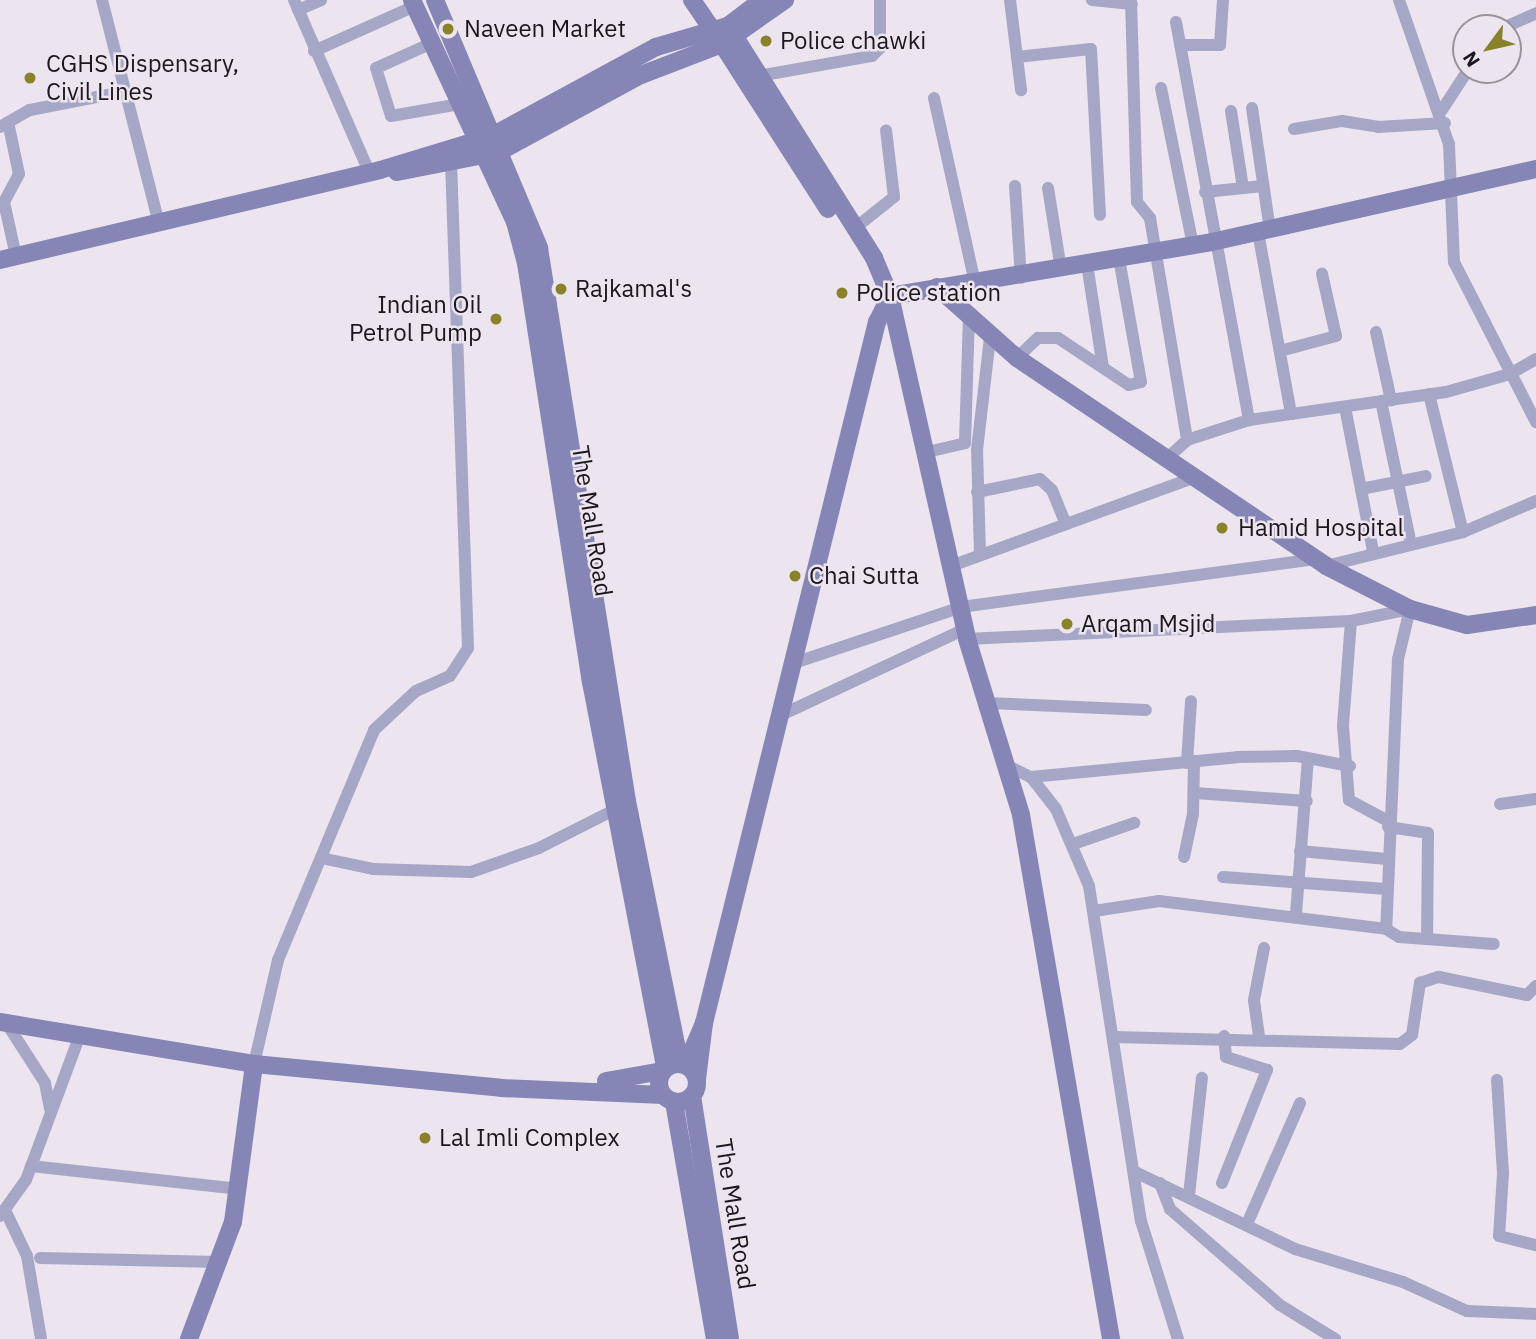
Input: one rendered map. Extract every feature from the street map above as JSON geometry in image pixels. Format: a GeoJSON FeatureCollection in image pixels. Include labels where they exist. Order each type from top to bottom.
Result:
{"type":"FeatureCollection","features":[{"type":"Feature","properties":{"kind":"street"},"geometry":{"type":"LineString","coordinates":[[102,0],[123,92],[158,220]]}},
{"type":"Feature","properties":{"kind":"street"},"geometry":{"type":"LineString","coordinates":[[321,0],[296,5],[314,51],[374,171]]}},
{"type":"Feature","properties":{"kind":"street","name":"The Mall Road"},"geometry":{"type":"LineString","coordinates":[[435,0],[515,222],[549,351],[620,816],[680,1074],[730,1339]]}},
{"type":"Feature","properties":{"kind":"street"},"geometry":{"type":"LineString","coordinates":[[692,0],[764,75],[855,228],[890,296],[966,634],[1021,815],[1111,1339]]}},
{"type":"Feature","properties":{"kind":"street"},"geometry":{"type":"LineString","coordinates":[[725,35],[762,0]]}},
{"type":"Feature","properties":{"kind":"street"},"geometry":{"type":"LineString","coordinates":[[374,171],[452,163],[487,146],[656,47],[725,35],[785,0]]}},
{"type":"Feature","properties":{"kind":"street"},"geometry":{"type":"LineString","coordinates":[[764,75],[872,56],[880,48],[880,0]]}},
{"type":"Feature","properties":{"kind":"street"},"geometry":{"type":"LineString","coordinates":[[1010,0],[1021,90]]}},
{"type":"Feature","properties":{"kind":"street"},"geometry":{"type":"LineString","coordinates":[[1092,0],[1131,2],[1137,202],[1150,218],[1153,252],[1187,440]]}},
{"type":"Feature","properties":{"kind":"street"},"geometry":{"type":"LineString","coordinates":[[1180,45],[1220,45],[1223,0]]}},
{"type":"Feature","properties":{"kind":"street"},"geometry":{"type":"LineString","coordinates":[[1399,0],[1443,116],[1454,262],[1536,422]]}},
{"type":"Feature","properties":{"kind":"street"},"geometry":{"type":"LineString","coordinates":[[314,51],[414,3]]}},
{"type":"Feature","properties":{"kind":"street","name":"The Mall Road"},"geometry":{"type":"LineString","coordinates":[[414,3],[460,104],[487,146]]}},
{"type":"Feature","properties":{"kind":"street"},"geometry":{"type":"LineString","coordinates":[[1176,22],[1212,242],[1249,420]]}},
{"type":"Feature","properties":{"kind":"street"},"geometry":{"type":"LineString","coordinates":[[725,35],[864,264],[877,270]]}},
{"type":"Feature","properties":{"kind":"street"},"geometry":{"type":"LineString","coordinates":[[432,43],[376,68],[391,116],[460,104]]}},
{"type":"Feature","properties":{"kind":"street"},"geometry":{"type":"LineString","coordinates":[[1017,57],[1091,49],[1100,215]]}},
{"type":"Feature","properties":{"kind":"street"},"geometry":{"type":"LineString","coordinates":[[1443,116],[1460,84]]}},
{"type":"Feature","properties":{"kind":"street"},"geometry":{"type":"LineString","coordinates":[[1161,88],[1193,245]]}},
{"type":"Feature","properties":{"kind":"street"},"geometry":{"type":"LineString","coordinates":[[123,92],[39,107],[4,125],[19,174],[4,202],[8,258],[158,220],[487,146]]}},
{"type":"Feature","properties":{"kind":"street"},"geometry":{"type":"LineString","coordinates":[[934,98],[975,283]]}},
{"type":"Feature","properties":{"kind":"street"},"geometry":{"type":"LineString","coordinates":[[1252,108],[1263,186],[1264,231],[1279,351],[1291,414]]}},
{"type":"Feature","properties":{"kind":"street"},"geometry":{"type":"LineString","coordinates":[[1231,111],[1243,188]]}},
{"type":"Feature","properties":{"kind":"street"},"geometry":{"type":"LineString","coordinates":[[1294,130],[1342,121],[1378,127],[1443,116]]}},
{"type":"Feature","properties":{"kind":"street"},"geometry":{"type":"LineString","coordinates":[[855,228],[894,197],[886,130]]}},
{"type":"Feature","properties":{"kind":"street"},"geometry":{"type":"LineString","coordinates":[[189,1339],[219,1262],[240,1189],[254,1063],[273,976],[380,721],[416,691],[450,676],[468,648],[452,163]]}},
{"type":"Feature","properties":{"kind":"street"},"geometry":{"type":"LineString","coordinates":[[890,296],[937,287],[1021,278],[1061,268],[1212,242],[1447,192],[1536,169]]}},
{"type":"Feature","properties":{"kind":"street"},"geometry":{"type":"LineString","coordinates":[[1015,186],[1021,278]]}},
{"type":"Feature","properties":{"kind":"street"},"geometry":{"type":"LineString","coordinates":[[1205,192],[1263,186]]}},
{"type":"Feature","properties":{"kind":"street"},"geometry":{"type":"LineString","coordinates":[[1048,188],[1061,268]]}},
{"type":"Feature","properties":{"kind":"street"},"geometry":{"type":"LineString","coordinates":[[1017,358],[1045,337],[1072,344],[1129,385],[1141,382],[1119,258]]}},
{"type":"Feature","properties":{"kind":"street"},"geometry":{"type":"LineString","coordinates":[[1087,264],[1102,366]]}},
{"type":"Feature","properties":{"kind":"street"},"geometry":{"type":"LineString","coordinates":[[1279,351],[1336,336],[1322,274]]}},
{"type":"Feature","properties":{"kind":"street"},"geometry":{"type":"LineString","coordinates":[[937,287],[990,337],[1017,358],[1165,460],[1321,562],[1410,609],[1466,625],[1536,615]]}},
{"type":"Feature","properties":{"kind":"street"},"geometry":{"type":"LineString","coordinates":[[3,1023],[78,1040],[254,1063],[669,1099],[704,1023],[777,717],[877,322],[890,296]]}},
{"type":"Feature","properties":{"kind":"street"},"geometry":{"type":"LineString","coordinates":[[927,452],[965,443],[969,318]]}},
{"type":"Feature","properties":{"kind":"street"},"geometry":{"type":"LineString","coordinates":[[1376,332],[1397,482],[1411,544]]}},
{"type":"Feature","properties":{"kind":"street"},"geometry":{"type":"LineString","coordinates":[[980,555],[977,492],[990,337]]}},
{"type":"Feature","properties":{"kind":"street"},"geometry":{"type":"LineString","coordinates":[[1165,460],[1187,440],[1249,420],[1429,394],[1510,374],[1536,359]]}},
{"type":"Feature","properties":{"kind":"street"},"geometry":{"type":"LineString","coordinates":[[1429,394],[1462,532]]}},
{"type":"Feature","properties":{"kind":"street"},"geometry":{"type":"LineString","coordinates":[[1345,407],[1373,551]]}},
{"type":"Feature","properties":{"kind":"street"},"geometry":{"type":"LineString","coordinates":[[1361,489],[1426,476]]}},
{"type":"Feature","properties":{"kind":"street"},"geometry":{"type":"LineString","coordinates":[[951,566],[1193,478]]}},
{"type":"Feature","properties":{"kind":"street"},"geometry":{"type":"LineString","coordinates":[[977,492],[1040,479],[1052,489],[1066,524]]}},
{"type":"Feature","properties":{"kind":"street"},"geometry":{"type":"LineString","coordinates":[[791,664],[961,607],[1321,562],[1462,532],[1536,501]]}},
{"type":"Feature","properties":{"kind":"street"},"geometry":{"type":"LineString","coordinates":[[777,717],[966,634],[1352,621],[1410,609]]}},
{"type":"Feature","properties":{"kind":"street"},"geometry":{"type":"LineString","coordinates":[[1386,929],[1388,824],[1398,659],[1410,609]]}},
{"type":"Feature","properties":{"kind":"street"},"geometry":{"type":"LineString","coordinates":[[1352,621],[1343,726],[1350,766],[1350,804],[1388,824],[1428,833],[1427,939]]}},
{"type":"Feature","properties":{"kind":"street"},"geometry":{"type":"LineString","coordinates":[[1184,857],[1195,793],[1190,762],[1191,701]]}},
{"type":"Feature","properties":{"kind":"street"},"geometry":{"type":"LineString","coordinates":[[987,704],[1146,710]]}},
{"type":"Feature","properties":{"kind":"street"},"geometry":{"type":"LineString","coordinates":[[1031,777],[1051,770],[1190,762],[1308,758],[1350,766]]}},
{"type":"Feature","properties":{"kind":"street"},"geometry":{"type":"LineString","coordinates":[[1296,914],[1300,851],[1307,801],[1308,758]]}},
{"type":"Feature","properties":{"kind":"street"},"geometry":{"type":"LineString","coordinates":[[1006,765],[1031,777],[1073,844],[1094,911],[1149,1260],[1178,1339]]}},
{"type":"Feature","properties":{"kind":"street"},"geometry":{"type":"LineString","coordinates":[[1195,793],[1307,801]]}},
{"type":"Feature","properties":{"kind":"street"},"geometry":{"type":"LineString","coordinates":[[1500,804],[1536,799]]}},
{"type":"Feature","properties":{"kind":"street"},"geometry":{"type":"LineString","coordinates":[[321,858],[373,869],[471,872],[620,816]]}},
{"type":"Feature","properties":{"kind":"street"},"geometry":{"type":"LineString","coordinates":[[1073,844],[1134,823]]}},
{"type":"Feature","properties":{"kind":"street"},"geometry":{"type":"LineString","coordinates":[[1300,851],[1388,859]]}},
{"type":"Feature","properties":{"kind":"street"},"geometry":{"type":"LineString","coordinates":[[1223,877],[1387,889]]}},
{"type":"Feature","properties":{"kind":"street"},"geometry":{"type":"LineString","coordinates":[[1094,911],[1159,901],[1296,914],[1386,929],[1391,935],[1494,944]]}},
{"type":"Feature","properties":{"kind":"street"},"geometry":{"type":"LineString","coordinates":[[1259,1036],[1254,1000],[1264,948]]}},
{"type":"Feature","properties":{"kind":"street"},"geometry":{"type":"LineString","coordinates":[[1113,1037],[1259,1036],[1400,1044],[1412,1035],[1420,983],[1439,977],[1527,995],[1536,986]]}},
{"type":"Feature","properties":{"kind":"street"},"geometry":{"type":"LineString","coordinates":[[3,1023],[45,1083],[51,1113]]}},
{"type":"Feature","properties":{"kind":"street"},"geometry":{"type":"LineString","coordinates":[[1222,1183],[1267,1070],[1226,1057],[1224,1036]]}},
{"type":"Feature","properties":{"kind":"street"},"geometry":{"type":"LineString","coordinates":[[41,1339],[27,1256],[3,1213],[30,1167],[78,1040]]}},
{"type":"Feature","properties":{"kind":"street"},"geometry":{"type":"LineString","coordinates":[[558,1088],[680,1074]]}},
{"type":"Feature","properties":{"kind":"street","name":"The Mall Road"},"geometry":{"type":"LineString","coordinates":[[680,1074],[669,1099],[715,1339]]}},
{"type":"Feature","properties":{"kind":"street"},"geometry":{"type":"LineString","coordinates":[[1188,1195],[1202,1078]]}},
{"type":"Feature","properties":{"kind":"street"},"geometry":{"type":"LineString","coordinates":[[1497,1080],[1503,1173],[1499,1236],[1536,1245]]}},
{"type":"Feature","properties":{"kind":"street"},"geometry":{"type":"LineString","coordinates":[[1247,1224],[1300,1103]]}},
{"type":"Feature","properties":{"kind":"street"},"geometry":{"type":"LineString","coordinates":[[30,1167],[240,1189]]}},
{"type":"Feature","properties":{"kind":"street"},"geometry":{"type":"LineString","coordinates":[[1135,1172],[1188,1195],[1295,1249],[1403,1282],[1466,1311],[1536,1314]]}},
{"type":"Feature","properties":{"kind":"street"},"geometry":{"type":"LineString","coordinates":[[1160,1183],[1170,1209],[1280,1305],[1335,1339]]}},
{"type":"Feature","properties":{"kind":"street"},"geometry":{"type":"LineString","coordinates":[[40,1258],[219,1262]]}},
{"type":"Feature","properties":{"kind":"place","name":"Naveen Market"},"geometry":{"type":"Point","coordinates":[448,29]}},
{"type":"Feature","properties":{"kind":"place","name":"Police chawki"},"geometry":{"type":"Point","coordinates":[766,41]}},
{"type":"Feature","properties":{"kind":"place","name":"CGHS Dispensary, Civil Lines"},"geometry":{"type":"Point","coordinates":[30,78]}},
{"type":"Feature","properties":{"kind":"place","name":"Rajkamal's"},"geometry":{"type":"Point","coordinates":[561,289]}},
{"type":"Feature","properties":{"kind":"place","name":"Police station"},"geometry":{"type":"Point","coordinates":[842,293]}},
{"type":"Feature","properties":{"kind":"place","name":"Indian Oil Petrol Pump"},"geometry":{"type":"Point","coordinates":[496,319]}},
{"type":"Feature","properties":{"kind":"place","name":"Hamid Hospital"},"geometry":{"type":"Point","coordinates":[1222,528]}},
{"type":"Feature","properties":{"kind":"place","name":"Chai Sutta"},"geometry":{"type":"Point","coordinates":[795,576]}},
{"type":"Feature","properties":{"kind":"place","name":"Arqam Msjid"},"geometry":{"type":"Point","coordinates":[1067,624]}},
{"type":"Feature","properties":{"kind":"place","name":"Lal Imli Complex"},"geometry":{"type":"Point","coordinates":[425,1138]}}]}
